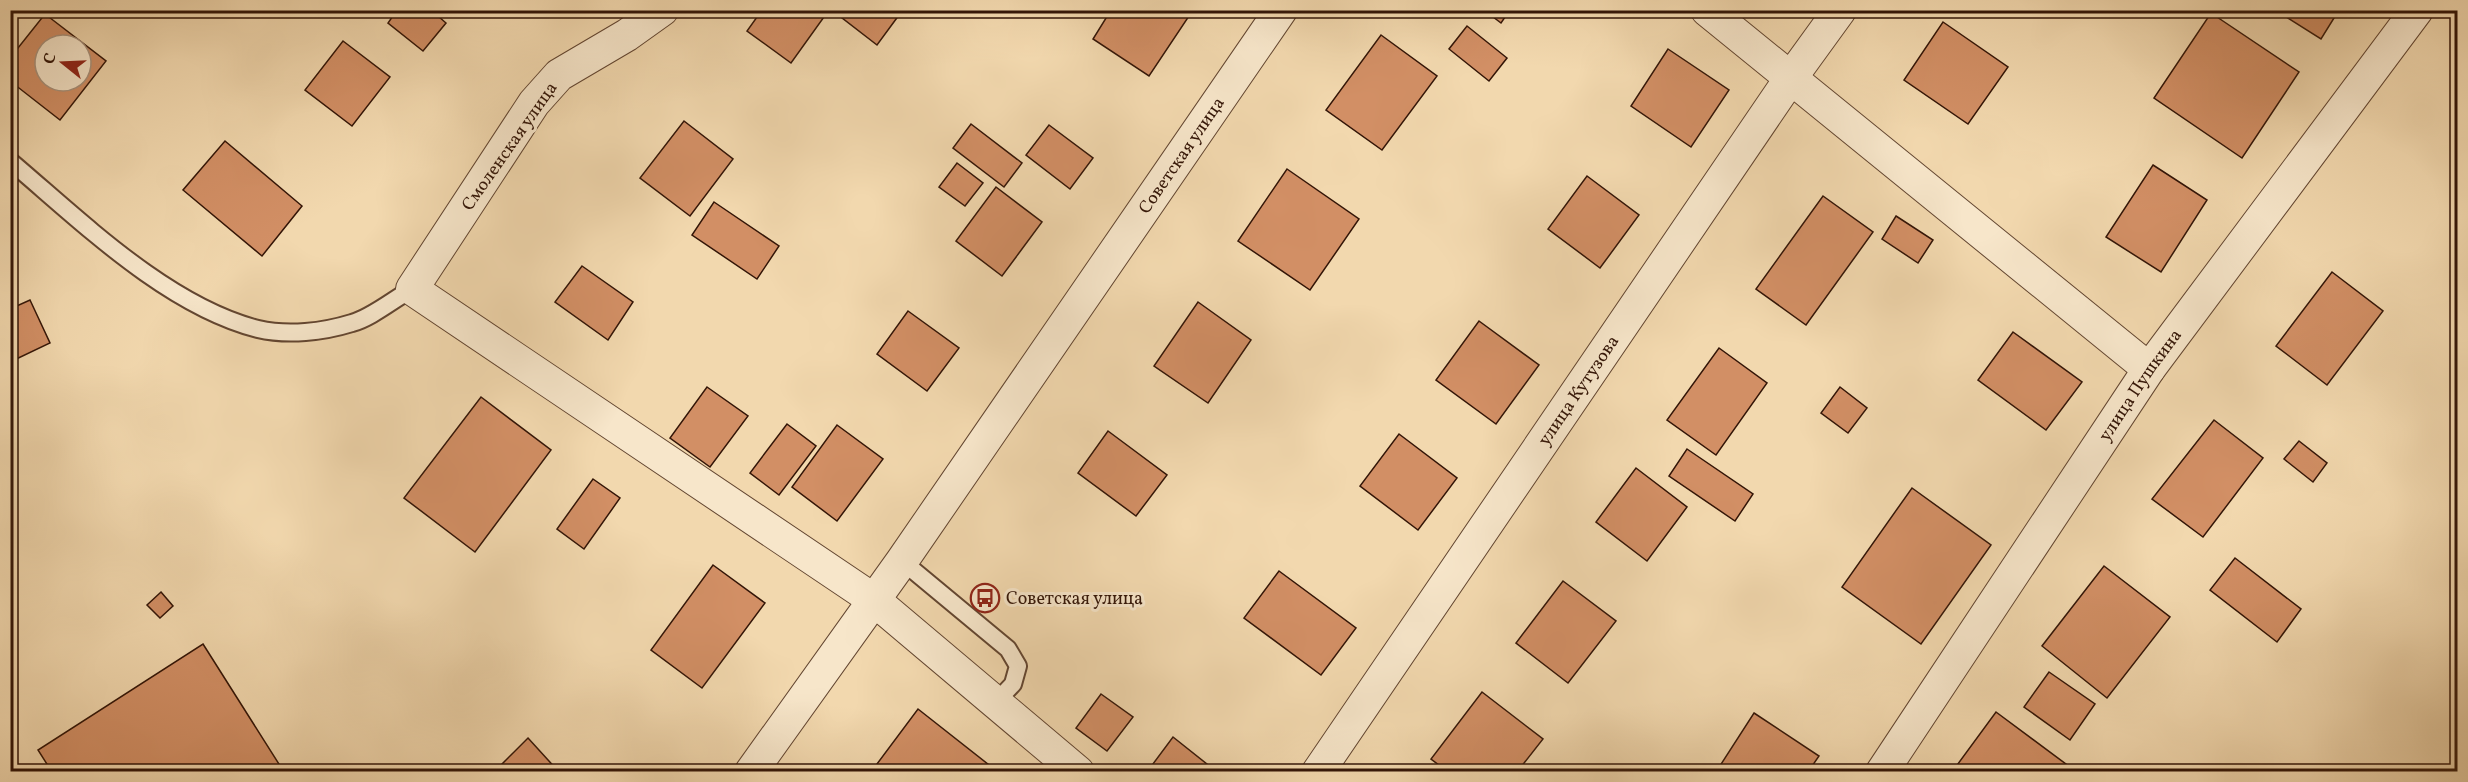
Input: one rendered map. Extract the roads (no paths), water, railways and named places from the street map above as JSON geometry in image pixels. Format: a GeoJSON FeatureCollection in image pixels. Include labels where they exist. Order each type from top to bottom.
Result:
{"type":"FeatureCollection","features":[{"type":"Feature","properties":{"kind":"street","name":"Смоленская улица"},"geometry":{"type":"LineString","coordinates":[[412,289],[534,104],[559,75],[627,35],[662,10]]}},
{"type":"Feature","properties":{"kind":"street","name":"Советская улица"},"geometry":{"type":"LineString","coordinates":[[751,771],[902,561],[1281,10]]}},
{"type":"Feature","properties":{"kind":"street"},"geometry":{"type":"LineString","coordinates":[[1707,10],[2149,369]]}},
{"type":"Feature","properties":{"kind":"street","name":"улица Кутузова"},"geometry":{"type":"LineString","coordinates":[[1318,771],[1790,79],[1840,10]]}},
{"type":"Feature","properties":{"kind":"street","name":"улица Пушкина"},"geometry":{"type":"LineString","coordinates":[[1882,771],[2149,369],[2417,10]]}},
{"type":"Feature","properties":{"kind":"street"},"geometry":{"type":"LineString","coordinates":[[412,289],[874,600],[1078,771]]}},
{"type":"Feature","properties":{"kind":"lane"},"geometry":{"type":"LineString","coordinates":[[10,161],[94,233],[160,283],[212,312],[259,329],[307,333],[355,323],[412,289]]}},
{"type":"Feature","properties":{"kind":"lane"},"geometry":{"type":"LineString","coordinates":[[902,561],[1008,649],[1018,666],[1013,684],[996,702]]}},
{"type":"Feature","properties":{"kind":"place","name":"Советская улица"},"geometry":{"type":"Point","coordinates":[985,598]}}]}
